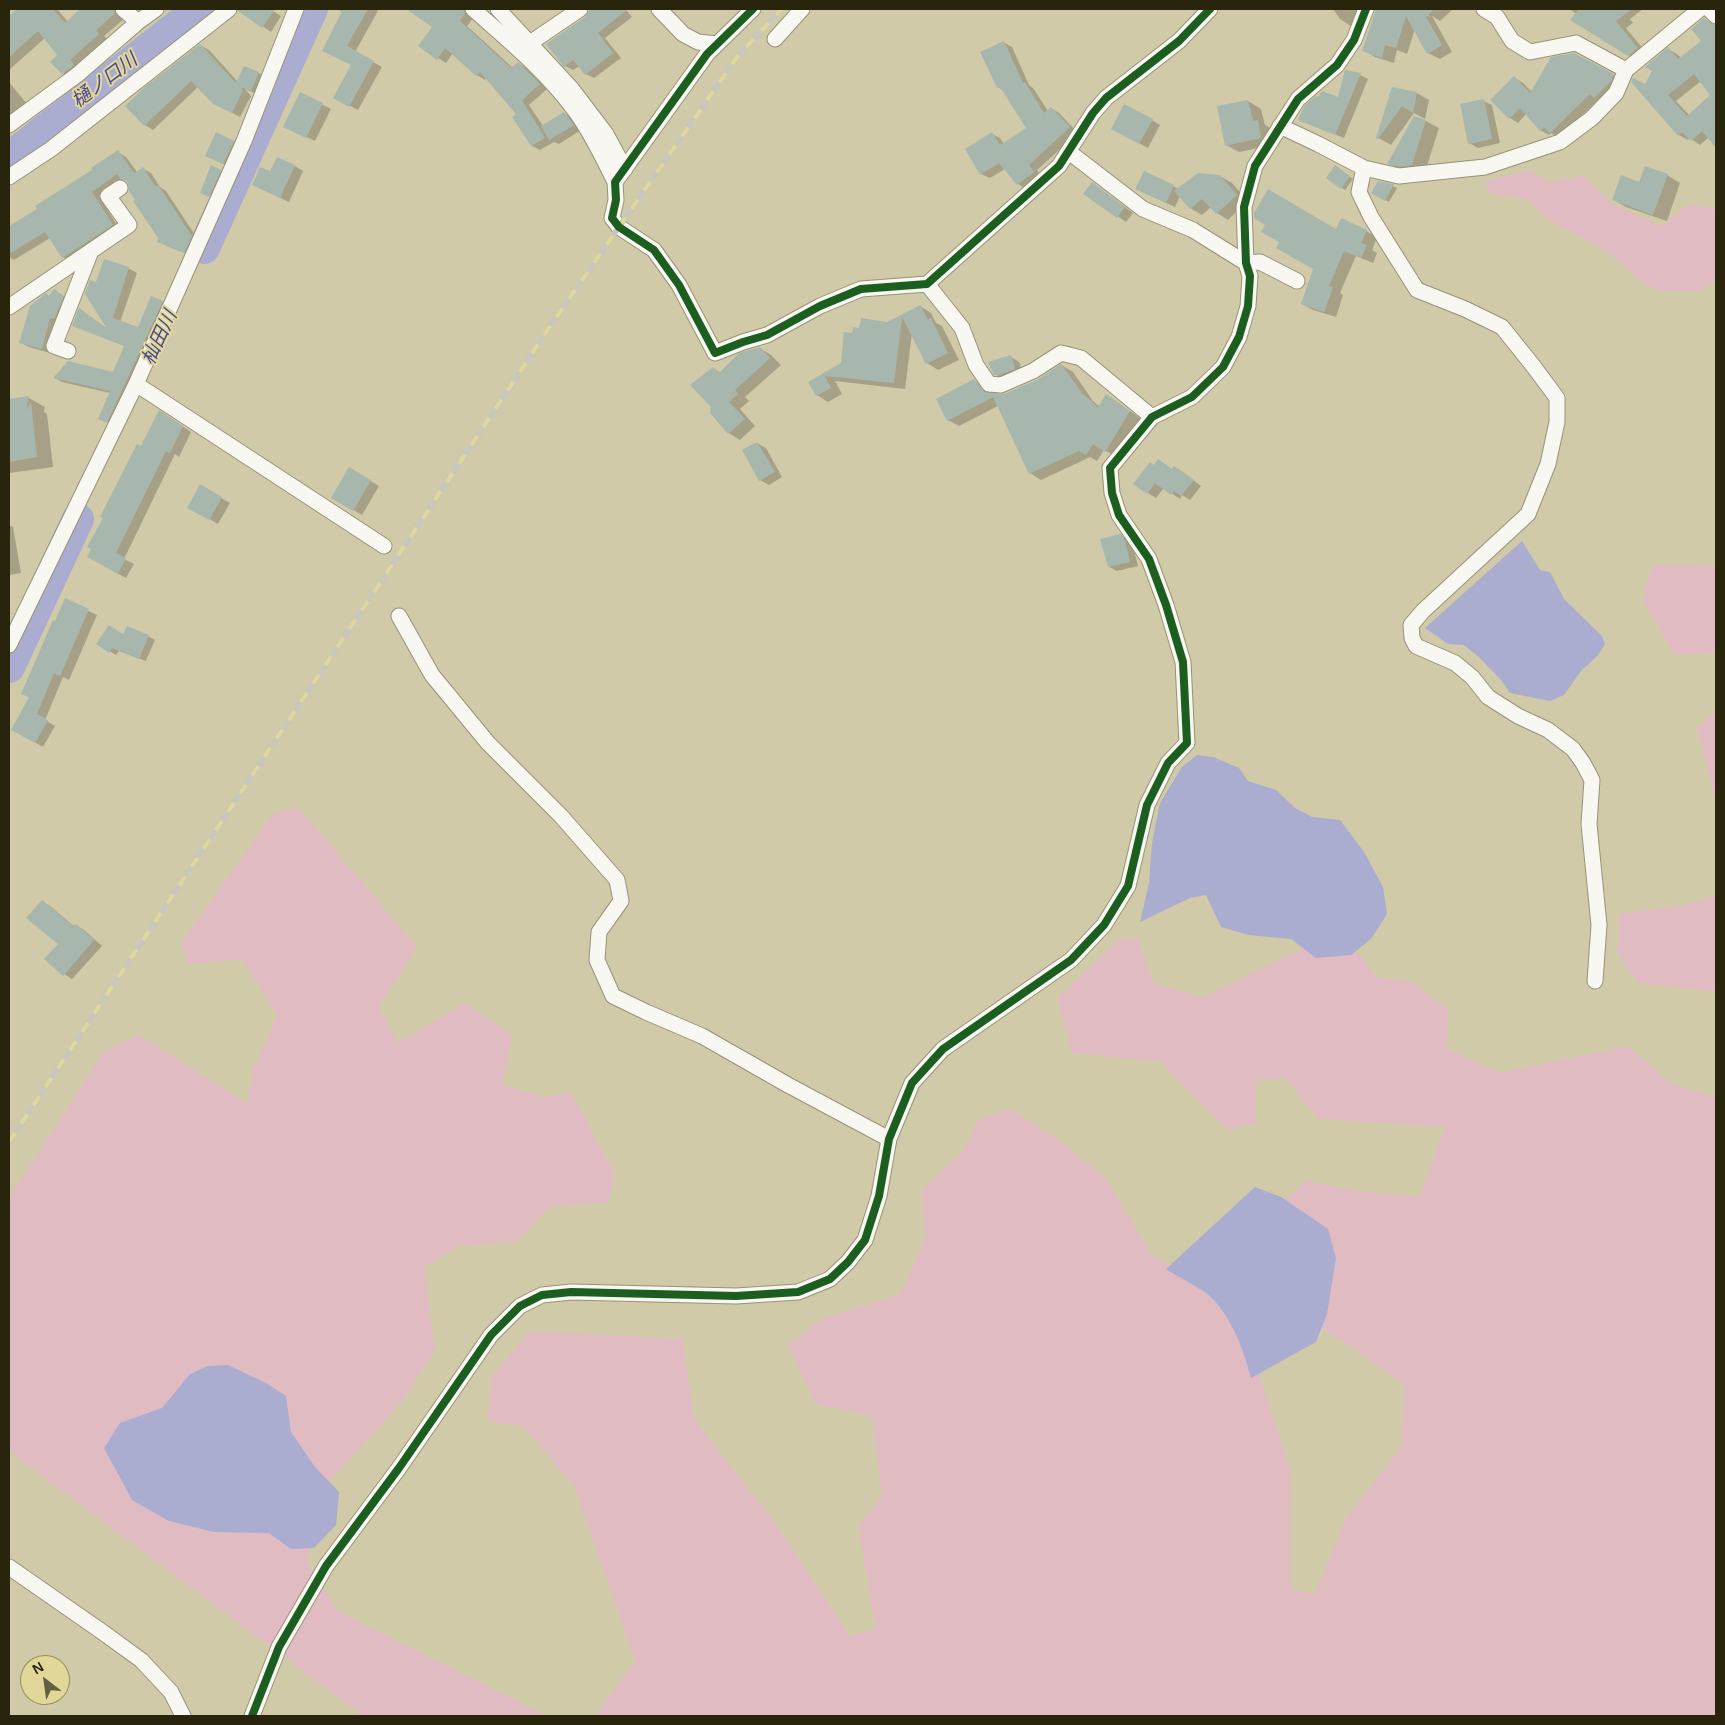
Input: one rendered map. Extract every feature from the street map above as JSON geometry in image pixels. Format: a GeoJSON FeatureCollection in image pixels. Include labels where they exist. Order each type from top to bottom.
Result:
{"type":"FeatureCollection","features":[{"type":"Feature","properties":{"kind":"street"},"geometry":{"type":"LineString","coordinates":[[124,9],[138,22]]}},
{"type":"Feature","properties":{"kind":"street"},"geometry":{"type":"LineString","coordinates":[[9,125],[77,75],[138,22],[156,9]]}},
{"type":"Feature","properties":{"kind":"street"},"geometry":{"type":"LineString","coordinates":[[9,177],[51,149],[229,9]]}},
{"type":"Feature","properties":{"kind":"street"},"geometry":{"type":"LineString","coordinates":[[9,645],[136,384],[244,140],[296,9]]}},
{"type":"Feature","properties":{"kind":"street"},"geometry":{"type":"LineString","coordinates":[[473,9],[548,79],[576,112],[598,146],[615,182],[616,200],[612,218],[619,227],[654,250],[679,285],[715,353],[743,342],[767,336],[820,306],[861,289],[927,284],[1059,166],[1093,113],[1106,98],[1179,41],[1210,9]]}},
{"type":"Feature","properties":{"kind":"street"},"geometry":{"type":"LineString","coordinates":[[498,9],[571,88],[606,134],[624,169]]}},
{"type":"Feature","properties":{"kind":"street"},"geometry":{"type":"LineString","coordinates":[[530,43],[580,9]]}},
{"type":"Feature","properties":{"kind":"street"},"geometry":{"type":"LineString","coordinates":[[659,9],[682,34],[698,42],[717,44]]}},
{"type":"Feature","properties":{"kind":"street"},"geometry":{"type":"LineString","coordinates":[[615,182],[707,54],[753,9]]}},
{"type":"Feature","properties":{"kind":"street"},"geometry":{"type":"LineString","coordinates":[[775,39],[802,9]]}},
{"type":"Feature","properties":{"kind":"street"},"geometry":{"type":"LineString","coordinates":[[252,1716],[279,1648],[326,1566],[399,1468],[490,1335],[520,1306],[542,1294],[571,1292],[736,1296],[798,1292],[830,1279],[848,1262],[865,1240],[879,1196],[889,1139],[912,1083],[943,1049],[1071,960],[1104,925],[1128,886],[1147,805],[1168,763],[1187,742],[1183,662],[1166,605],[1148,559],[1119,515],[1112,493],[1110,468],[1152,417],[1192,397],[1223,367],[1239,337],[1248,306],[1250,276],[1246,264],[1244,207],[1255,166],[1298,100],[1337,65],[1354,40],[1366,9]]}},
{"type":"Feature","properties":{"kind":"street"},"geometry":{"type":"LineString","coordinates":[[1484,9],[1497,17],[1512,41],[1530,52],[1576,43],[1626,70]]}},
{"type":"Feature","properties":{"kind":"street"},"geometry":{"type":"LineString","coordinates":[[1280,126],[1364,168],[1400,176],[1485,167],[1560,142],[1592,118],[1616,93],[1626,70],[1700,9]]}},
{"type":"Feature","properties":{"kind":"street"},"geometry":{"type":"LineString","coordinates":[[1709,9],[1716,16]]}},
{"type":"Feature","properties":{"kind":"street"},"geometry":{"type":"LineString","coordinates":[[1069,152],[1143,209],[1193,230],[1246,264],[1260,262],[1297,281]]}},
{"type":"Feature","properties":{"kind":"street"},"geometry":{"type":"LineString","coordinates":[[1364,168],[1359,192],[1371,217],[1417,290],[1465,309],[1502,327],[1557,398],[1557,422],[1548,464],[1528,514],[1423,611],[1411,625],[1412,638],[1416,646],[1455,663],[1472,678],[1488,697],[1518,716],[1548,730],[1572,748],[1592,780],[1589,824],[1598,925],[1596,982]]}},
{"type":"Feature","properties":{"kind":"street"},"geometry":{"type":"LineString","coordinates":[[9,307],[129,225],[108,196],[120,188]]}},
{"type":"Feature","properties":{"kind":"street"},"geometry":{"type":"LineString","coordinates":[[68,351],[54,346],[90,250]]}},
{"type":"Feature","properties":{"kind":"street"},"geometry":{"type":"LineString","coordinates":[[927,284],[962,328],[976,365],[989,384],[1001,385],[1033,371],[1061,352],[1081,358],[1152,417]]}},
{"type":"Feature","properties":{"kind":"street"},"geometry":{"type":"LineString","coordinates":[[136,384],[384,546]]}},
{"type":"Feature","properties":{"kind":"street"},"geometry":{"type":"LineString","coordinates":[[399,616],[432,675],[488,743],[560,816],[616,880],[621,901],[600,932],[597,960],[613,996],[702,1036],[889,1139]]}},
{"type":"Feature","properties":{"kind":"street"},"geometry":{"type":"LineString","coordinates":[[9,1567],[141,1660],[170,1692],[183,1716]]}},
{"type":"Feature","properties":{"kind":"shaded area"},"geometry":{"type":"Polygon","coordinates":[[[1530,170],[1549,182],[1584,176],[1611,203],[1662,226],[1687,205],[1716,209],[1716,283],[1700,291],[1663,291],[1645,285],[1605,250],[1546,218],[1527,199],[1489,193],[1486,181],[1530,170]]]}},
{"type":"Feature","properties":{"kind":"shaded area"},"geometry":{"type":"Polygon","coordinates":[[[1652,565],[1716,566],[1716,653],[1675,655],[1643,601],[1652,565]]]}},
{"type":"Feature","properties":{"kind":"shaded area"},"geometry":{"type":"Polygon","coordinates":[[[1716,712],[1716,803],[1697,728],[1716,712]]]}},
{"type":"Feature","properties":{"kind":"shaded area"},"geometry":{"type":"Polygon","coordinates":[[[298,807],[417,947],[379,1006],[398,1043],[465,1003],[512,1035],[502,1085],[544,1097],[572,1093],[614,1173],[609,1202],[550,1207],[517,1241],[457,1247],[424,1267],[435,1351],[402,1401],[316,1497],[308,1564],[339,1612],[547,1716],[363,1716],[9,1451],[9,1198],[104,1051],[139,1035],[248,1104],[253,1070],[277,1016],[242,959],[188,964],[181,943],[273,813],[298,807]]]}},
{"type":"Feature","properties":{"kind":"shaded area"},"geometry":{"type":"Polygon","coordinates":[[[1716,895],[1716,992],[1638,983],[1617,954],[1620,914],[1686,905],[1716,895]]]}},
{"type":"Feature","properties":{"kind":"shaded area"},"geometry":{"type":"Polygon","coordinates":[[[1138,938],[1153,983],[1204,997],[1310,945],[1348,939],[1376,977],[1413,982],[1449,1011],[1446,1048],[1498,1073],[1628,1046],[1672,1084],[1716,1097],[1716,1716],[595,1716],[635,1660],[574,1486],[523,1426],[488,1422],[491,1378],[529,1331],[683,1339],[694,1419],[777,1526],[850,1636],[876,1629],[858,1526],[882,1496],[872,1416],[815,1404],[788,1344],[822,1319],[900,1294],[925,1239],[922,1189],[962,1152],[979,1119],[1010,1109],[1060,1141],[1105,1178],[1155,1259],[1195,1271],[1236,1302],[1291,1473],[1290,1590],[1315,1594],[1346,1517],[1400,1449],[1405,1386],[1351,1346],[1308,1321],[1259,1226],[1305,1181],[1366,1192],[1420,1196],[1445,1127],[1318,1119],[1285,1078],[1256,1080],[1255,1124],[1227,1129],[1161,1062],[1072,1053],[1057,998],[1118,940],[1138,938]]]}},
{"type":"Feature","properties":{"kind":"water","name":"樋ノ口川"},"geometry":{"type":"Polygon","coordinates":[[[173,9],[216,9],[62,132],[9,169],[9,138],[173,9]]]}},
{"type":"Feature","properties":{"kind":"water"},"geometry":{"type":"Polygon","coordinates":[[[1522,541],[1540,570],[1550,572],[1564,599],[1602,636],[1605,644],[1598,655],[1581,671],[1564,695],[1550,701],[1510,693],[1501,680],[1480,658],[1464,645],[1448,644],[1425,628],[1522,541]]]}},
{"type":"Feature","properties":{"kind":"water"},"geometry":{"type":"Polygon","coordinates":[[[1197,755],[1213,757],[1239,768],[1248,781],[1276,790],[1295,808],[1312,817],[1340,820],[1364,852],[1383,887],[1387,914],[1371,939],[1351,955],[1316,958],[1291,939],[1249,935],[1221,927],[1206,895],[1190,898],[1140,922],[1149,883],[1152,843],[1160,803],[1182,767],[1197,755]]]}},
{"type":"Feature","properties":{"kind":"water"},"geometry":{"type":"Polygon","coordinates":[[[1255,1187],[1281,1197],[1328,1229],[1336,1258],[1327,1314],[1316,1342],[1251,1378],[1236,1335],[1219,1306],[1203,1291],[1166,1269],[1255,1187]]]}},
{"type":"Feature","properties":{"kind":"water"},"geometry":{"type":"Polygon","coordinates":[[[228,1365],[266,1383],[286,1396],[291,1432],[315,1467],[339,1492],[336,1525],[314,1548],[291,1549],[269,1533],[214,1532],[169,1521],[132,1500],[104,1448],[120,1423],[162,1408],[190,1374],[208,1366],[228,1365]]]}},
{"type":"Feature","properties":{"kind":"building"},"geometry":{"type":"Polygon","coordinates":[[[17,9],[53,9],[65,23],[80,9],[114,9],[115,13],[96,30],[99,34],[70,60],[74,65],[62,74],[50,62],[57,55],[38,31],[9,57],[9,16],[17,9]]]}},
{"type":"Feature","properties":{"kind":"building"},"geometry":{"type":"Polygon","coordinates":[[[238,9],[275,9],[262,28],[238,11],[238,9]]]}},
{"type":"Feature","properties":{"kind":"building"},"geometry":{"type":"Polygon","coordinates":[[[343,9],[368,9],[347,46],[374,61],[349,107],[333,98],[351,65],[322,51],[343,9]]]}},
{"type":"Feature","properties":{"kind":"building"},"geometry":{"type":"Polygon","coordinates":[[[406,9],[464,9],[465,13],[460,21],[511,68],[518,62],[540,84],[522,100],[545,138],[531,146],[512,117],[516,114],[480,72],[476,76],[445,48],[437,60],[418,46],[432,27],[406,9]]]}},
{"type":"Feature","properties":{"kind":"building"},"geometry":{"type":"Polygon","coordinates":[[[590,9],[628,9],[598,33],[613,53],[585,75],[573,60],[564,67],[546,44],[585,17],[590,9]]]}},
{"type":"Feature","properties":{"kind":"building"},"geometry":{"type":"Polygon","coordinates":[[[1376,9],[1434,9],[1426,17],[1442,45],[1427,54],[1406,16],[1396,48],[1385,45],[1382,58],[1362,51],[1376,9]]]}},
{"type":"Feature","properties":{"kind":"building"},"geometry":{"type":"Polygon","coordinates":[[[1579,9],[1632,9],[1616,21],[1638,48],[1628,56],[1570,20],[1579,9]]]}},
{"type":"Feature","properties":{"kind":"building"},"geometry":{"type":"Polygon","coordinates":[[[1704,18],[1716,25],[1716,148],[1702,131],[1691,141],[1682,132],[1678,136],[1631,82],[1633,78],[1645,84],[1652,71],[1645,67],[1668,47],[1678,59],[1701,41],[1691,29],[1704,18]],[[1694,74],[1668,95],[1687,116],[1710,95],[1694,74]]]}},
{"type":"Feature","properties":{"kind":"building"},"geometry":{"type":"Polygon","coordinates":[[[1004,41],[1023,83],[1025,82],[1044,113],[1051,107],[1070,127],[1029,165],[1034,172],[1017,185],[999,163],[980,175],[965,149],[992,132],[1000,145],[1026,128],[1000,87],[997,88],[980,52],[1004,41]]]}},
{"type":"Feature","properties":{"kind":"building"},"geometry":{"type":"Polygon","coordinates":[[[200,44],[236,83],[244,66],[259,72],[251,91],[240,87],[243,90],[232,113],[213,104],[191,81],[144,126],[125,106],[146,86],[200,44]]]}},
{"type":"Feature","properties":{"kind":"building"},"geometry":{"type":"Polygon","coordinates":[[[1574,53],[1614,74],[1611,81],[1594,98],[1590,94],[1550,133],[1544,127],[1540,131],[1520,108],[1509,119],[1490,100],[1514,76],[1530,93],[1551,57],[1574,53]]]}},
{"type":"Feature","properties":{"kind":"building"},"geometry":{"type":"Polygon","coordinates":[[[1345,70],[1361,73],[1335,135],[1298,120],[1305,105],[1316,96],[1318,97],[1322,91],[1338,97],[1345,70]]]}},
{"type":"Feature","properties":{"kind":"building"},"geometry":{"type":"Polygon","coordinates":[[[1392,87],[1417,92],[1413,113],[1402,106],[1378,139],[1376,138],[1392,87]]]}},
{"type":"Feature","properties":{"kind":"building"},"geometry":{"type":"Polygon","coordinates":[[[300,92],[323,103],[306,138],[283,127],[300,92]]]}},
{"type":"Feature","properties":{"kind":"building"},"geometry":{"type":"Polygon","coordinates":[[[1484,99],[1492,139],[1468,144],[1460,104],[1484,99]]]}},
{"type":"Feature","properties":{"kind":"building"},"geometry":{"type":"Polygon","coordinates":[[[1248,100],[1253,121],[1258,120],[1261,138],[1225,146],[1217,106],[1248,100]]]}},
{"type":"Feature","properties":{"kind":"building"},"geometry":{"type":"Polygon","coordinates":[[[1124,104],[1153,119],[1139,144],[1111,129],[1124,104]]]}},
{"type":"Feature","properties":{"kind":"building"},"geometry":{"type":"Polygon","coordinates":[[[564,112],[574,125],[549,140],[541,126],[564,112]]]}},
{"type":"Feature","properties":{"kind":"building"},"geometry":{"type":"Polygon","coordinates":[[[1414,116],[1426,120],[1412,165],[1400,167],[1387,164],[1414,116]]]}},
{"type":"Feature","properties":{"kind":"building"},"geometry":{"type":"Polygon","coordinates":[[[216,132],[234,141],[223,164],[205,156],[216,132]]]}},
{"type":"Feature","properties":{"kind":"building"},"geometry":{"type":"Polygon","coordinates":[[[118,150],[134,173],[143,167],[155,186],[158,185],[192,236],[184,253],[157,242],[158,238],[133,201],[135,200],[129,191],[128,183],[120,179],[117,174],[92,192],[113,225],[62,258],[45,232],[9,254],[9,226],[37,209],[35,206],[92,170],[91,168],[118,150]]]}},
{"type":"Feature","properties":{"kind":"building"},"geometry":{"type":"Polygon","coordinates":[[[277,157],[295,165],[280,198],[252,185],[260,167],[270,171],[277,157]]]}},
{"type":"Feature","properties":{"kind":"building"},"geometry":{"type":"Polygon","coordinates":[[[211,165],[221,170],[209,197],[200,193],[211,165]]]}},
{"type":"Feature","properties":{"kind":"building"},"geometry":{"type":"Polygon","coordinates":[[[1335,165],[1350,176],[1341,189],[1326,178],[1335,165]]]}},
{"type":"Feature","properties":{"kind":"building"},"geometry":{"type":"Polygon","coordinates":[[[1645,166],[1668,174],[1653,215],[1612,200],[1621,175],[1639,182],[1645,166]]]}},
{"type":"Feature","properties":{"kind":"building"},"geometry":{"type":"Polygon","coordinates":[[[1144,171],[1174,185],[1166,203],[1135,189],[1144,171]]]}},
{"type":"Feature","properties":{"kind":"building"},"geometry":{"type":"Polygon","coordinates":[[[1198,173],[1220,175],[1237,195],[1216,214],[1202,199],[1190,209],[1174,191],[1198,173]]]}},
{"type":"Feature","properties":{"kind":"building"},"geometry":{"type":"Polygon","coordinates":[[[1378,181],[1394,184],[1385,201],[1371,193],[1378,181]]]}},
{"type":"Feature","properties":{"kind":"building"},"geometry":{"type":"Polygon","coordinates":[[[1092,182],[1125,207],[1117,218],[1083,194],[1092,182]]]}},
{"type":"Feature","properties":{"kind":"building"},"geometry":{"type":"Polygon","coordinates":[[[1268,189],[1336,229],[1341,218],[1367,230],[1361,243],[1367,245],[1361,258],[1344,251],[1329,286],[1333,287],[1324,312],[1301,304],[1313,269],[1276,248],[1279,242],[1261,232],[1265,225],[1254,218],[1254,213],[1268,189]]]}},
{"type":"Feature","properties":{"kind":"building"},"geometry":{"type":"Polygon","coordinates":[[[104,259],[129,267],[113,318],[138,327],[151,296],[163,301],[107,423],[98,419],[110,391],[53,378],[68,361],[113,372],[124,346],[72,326],[79,308],[107,329],[85,294],[90,280],[96,282],[104,259]]]}},
{"type":"Feature","properties":{"kind":"building"},"geometry":{"type":"Polygon","coordinates":[[[54,289],[64,296],[54,319],[50,318],[42,349],[19,343],[30,306],[46,293],[49,296],[54,289]]]}},
{"type":"Feature","properties":{"kind":"building"},"geometry":{"type":"Polygon","coordinates":[[[920,305],[928,320],[931,318],[948,353],[926,364],[902,317],[894,383],[825,376],[831,388],[816,396],[808,382],[841,363],[844,332],[852,333],[853,327],[859,328],[861,318],[887,322],[920,305]]]}},
{"type":"Feature","properties":{"kind":"building"},"geometry":{"type":"Polygon","coordinates":[[[760,347],[770,358],[735,390],[738,394],[729,402],[745,419],[728,434],[710,413],[711,407],[690,385],[713,367],[719,373],[739,353],[760,347]]]}},
{"type":"Feature","properties":{"kind":"building"},"geometry":{"type":"Polygon","coordinates":[[[1011,355],[1015,369],[994,375],[988,362],[1011,355]]]}},
{"type":"Feature","properties":{"kind":"building"},"geometry":{"type":"Polygon","coordinates":[[[1061,364],[1082,393],[1098,407],[1106,394],[1130,411],[1105,452],[1093,444],[1086,455],[1079,451],[1029,474],[993,397],[947,421],[936,399],[974,379],[985,392],[1004,394],[1037,380],[1061,364]]]}},
{"type":"Feature","properties":{"kind":"building"},"geometry":{"type":"Polygon","coordinates":[[[29,396],[26,409],[31,403],[37,457],[9,462],[9,399],[29,396]]]}},
{"type":"Feature","properties":{"kind":"building"},"geometry":{"type":"Polygon","coordinates":[[[159,410],[183,426],[170,453],[166,451],[116,553],[126,558],[118,574],[87,557],[91,549],[87,547],[103,518],[100,517],[137,444],[141,446],[159,410]]]}},
{"type":"Feature","properties":{"kind":"building"},"geometry":{"type":"Polygon","coordinates":[[[757,442],[775,472],[759,481],[742,450],[757,442]]]}},
{"type":"Feature","properties":{"kind":"building"},"geometry":{"type":"Polygon","coordinates":[[[1158,459],[1172,469],[1174,466],[1194,480],[1181,496],[1174,491],[1171,495],[1155,483],[1147,494],[1133,484],[1150,462],[1154,465],[1158,459]]]}},
{"type":"Feature","properties":{"kind":"building"},"geometry":{"type":"Polygon","coordinates":[[[349,467],[371,480],[353,511],[331,498],[349,467]]]}},
{"type":"Feature","properties":{"kind":"building"},"geometry":{"type":"Polygon","coordinates":[[[200,484],[222,497],[209,520],[187,508],[200,484]]]}},
{"type":"Feature","properties":{"kind":"building"},"geometry":{"type":"Polygon","coordinates":[[[1121,534],[1125,540],[1130,562],[1108,567],[1100,539],[1121,534]]]}},
{"type":"Feature","properties":{"kind":"building"},"geometry":{"type":"Polygon","coordinates":[[[65,598],[89,609],[60,676],[54,673],[37,714],[48,720],[35,743],[11,730],[29,697],[21,694],[53,620],[55,621],[65,598]]]}},
{"type":"Feature","properties":{"kind":"building"},"geometry":{"type":"Polygon","coordinates":[[[109,625],[123,634],[127,626],[149,635],[139,659],[112,648],[109,653],[96,644],[109,625]]]}},
{"type":"Feature","properties":{"kind":"building"},"geometry":{"type":"Polygon","coordinates":[[[42,900],[73,926],[76,924],[94,940],[63,976],[44,959],[58,944],[26,918],[42,900]]]}},
{"type":"Feature","properties":{"kind":"waterway","name":"杣田川"},"geometry":{"type":"LineString","coordinates":[[204,248],[312,9]]}},
{"type":"Feature","properties":{"kind":"waterway","name":"杣田川"},"geometry":{"type":"LineString","coordinates":[[9,667],[78,519]]}},
{"type":"Feature","properties":{"kind":"railway"},"geometry":{"type":"LineString","coordinates":[[9,1142],[555,319],[737,57],[782,9]]}},
{"type":"Feature","properties":{"kind":"cycle path"},"geometry":{"type":"LineString","coordinates":[[753,9],[707,54],[615,182],[616,200],[612,218],[619,227],[654,250],[679,285],[715,353],[767,335],[820,306],[861,289],[927,284],[1059,166],[1093,113],[1106,98],[1179,41],[1210,9]]}},
{"type":"Feature","properties":{"kind":"cycle path"},"geometry":{"type":"LineString","coordinates":[[252,1716],[279,1647],[326,1566],[399,1468],[491,1335],[520,1306],[542,1295],[571,1292],[736,1296],[798,1292],[830,1279],[848,1262],[865,1240],[879,1196],[889,1139],[912,1083],[943,1049],[1071,960],[1104,925],[1128,886],[1147,805],[1168,763],[1187,743],[1183,662],[1166,605],[1149,559],[1119,515],[1112,493],[1110,468],[1152,417],[1192,397],[1223,367],[1239,337],[1248,306],[1250,276],[1246,263],[1244,207],[1255,166],[1298,99],[1337,65],[1354,40],[1366,9]]}}]}
